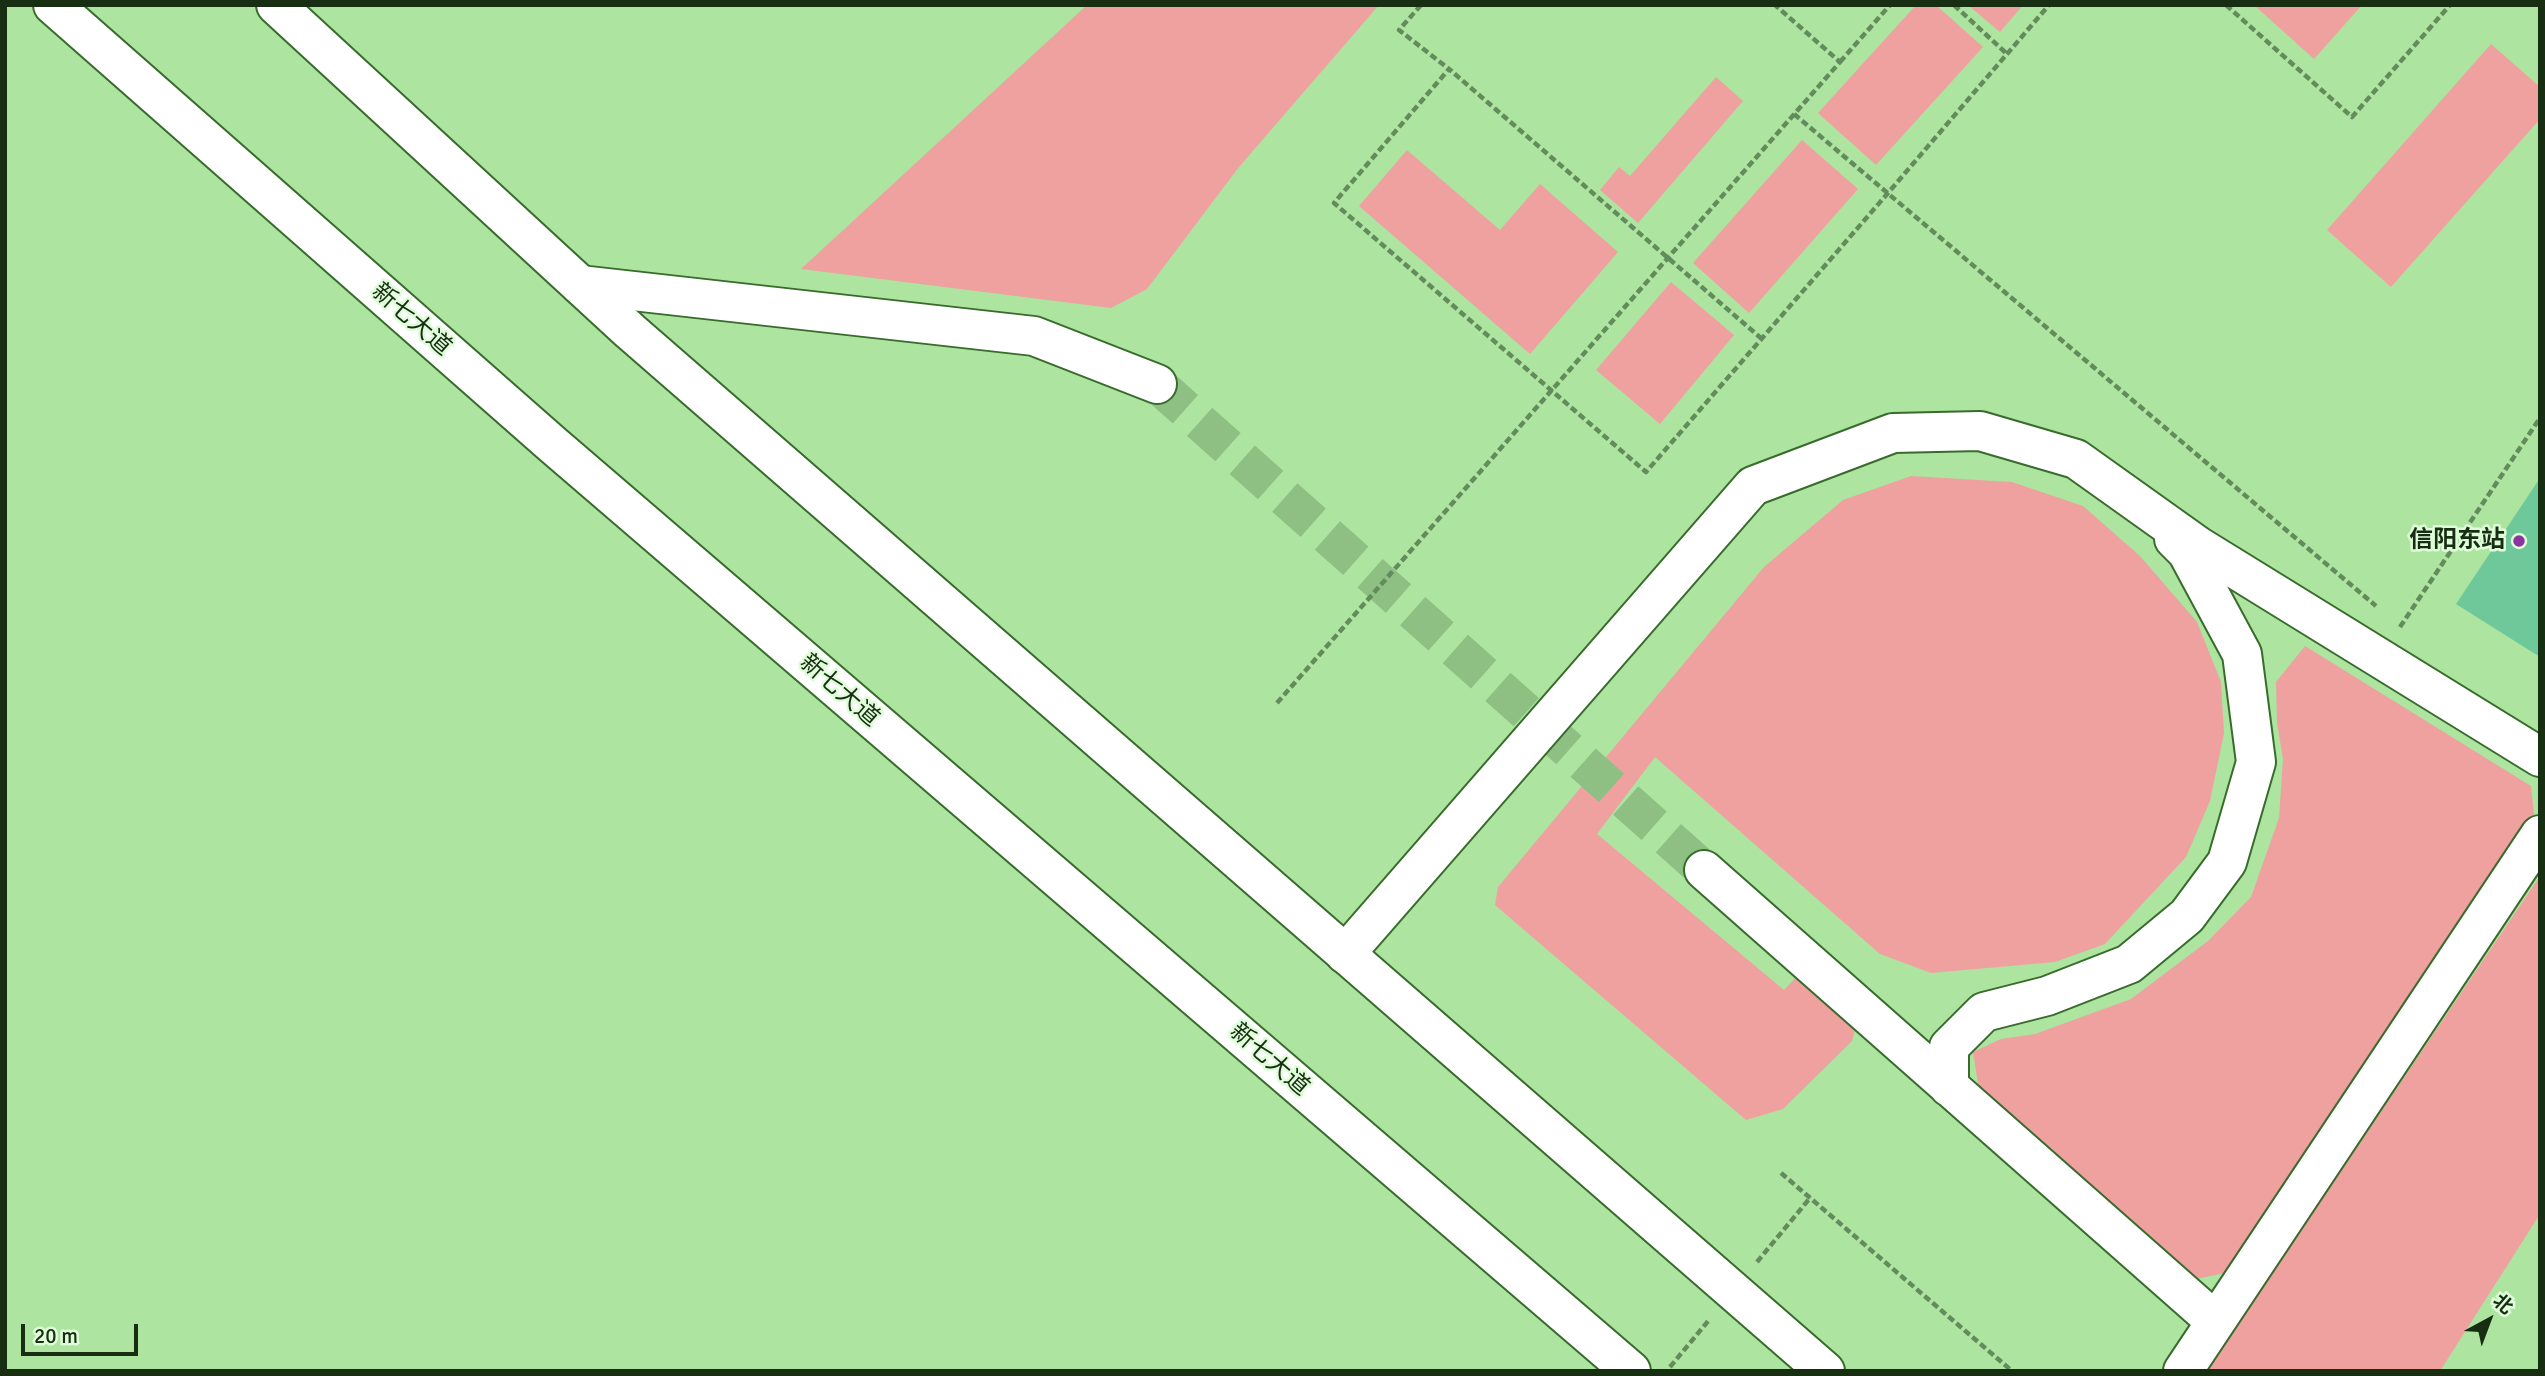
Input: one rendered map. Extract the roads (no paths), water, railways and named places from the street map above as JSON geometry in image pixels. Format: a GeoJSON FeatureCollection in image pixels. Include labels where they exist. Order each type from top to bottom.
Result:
{"type":"FeatureCollection","features":[{"type":"Feature","properties":{"kind":"main road","name":"新七大道"},"geometry":{"type":"LineString","coordinates":[[53,5],[563,453],[1631,1371]]}},
{"type":"Feature","properties":{"kind":"main road"},"geometry":{"type":"LineString","coordinates":[[276,5],[580,285],[1825,1371]]}},
{"type":"Feature","properties":{"kind":"main road"},"geometry":{"type":"LineString","coordinates":[[580,285],[1034,336],[1157,384]]}},
{"type":"Feature","properties":{"kind":"main road"},"geometry":{"type":"LineString","coordinates":[[1345,954],[1753,486],[1893,433],[1980,431],[2076,459],[2198,546],[2540,757]]}},
{"type":"Feature","properties":{"kind":"main road"},"geometry":{"type":"LineString","coordinates":[[1949,1087],[1949,1046],[1984,1012],[2047,996],[2129,964],[2187,916],[2227,862],[2256,762],[2242,654],[2187,552],[2131,498]]}},
{"type":"Feature","properties":{"kind":"main road"},"geometry":{"type":"LineString","coordinates":[[2183,1371],[2540,835]]}},
{"type":"Feature","properties":{"kind":"main road"},"geometry":{"type":"LineString","coordinates":[[1704,870],[2215,1321]]}},
{"type":"Feature","properties":{"kind":"tunnel"},"geometry":{"type":"LineString","coordinates":[[1157,384],[1704,870]]}},
{"type":"Feature","properties":{"kind":"place","name":"信阳东站"},"geometry":{"type":"Point","coordinates":[2519,541]}}]}
